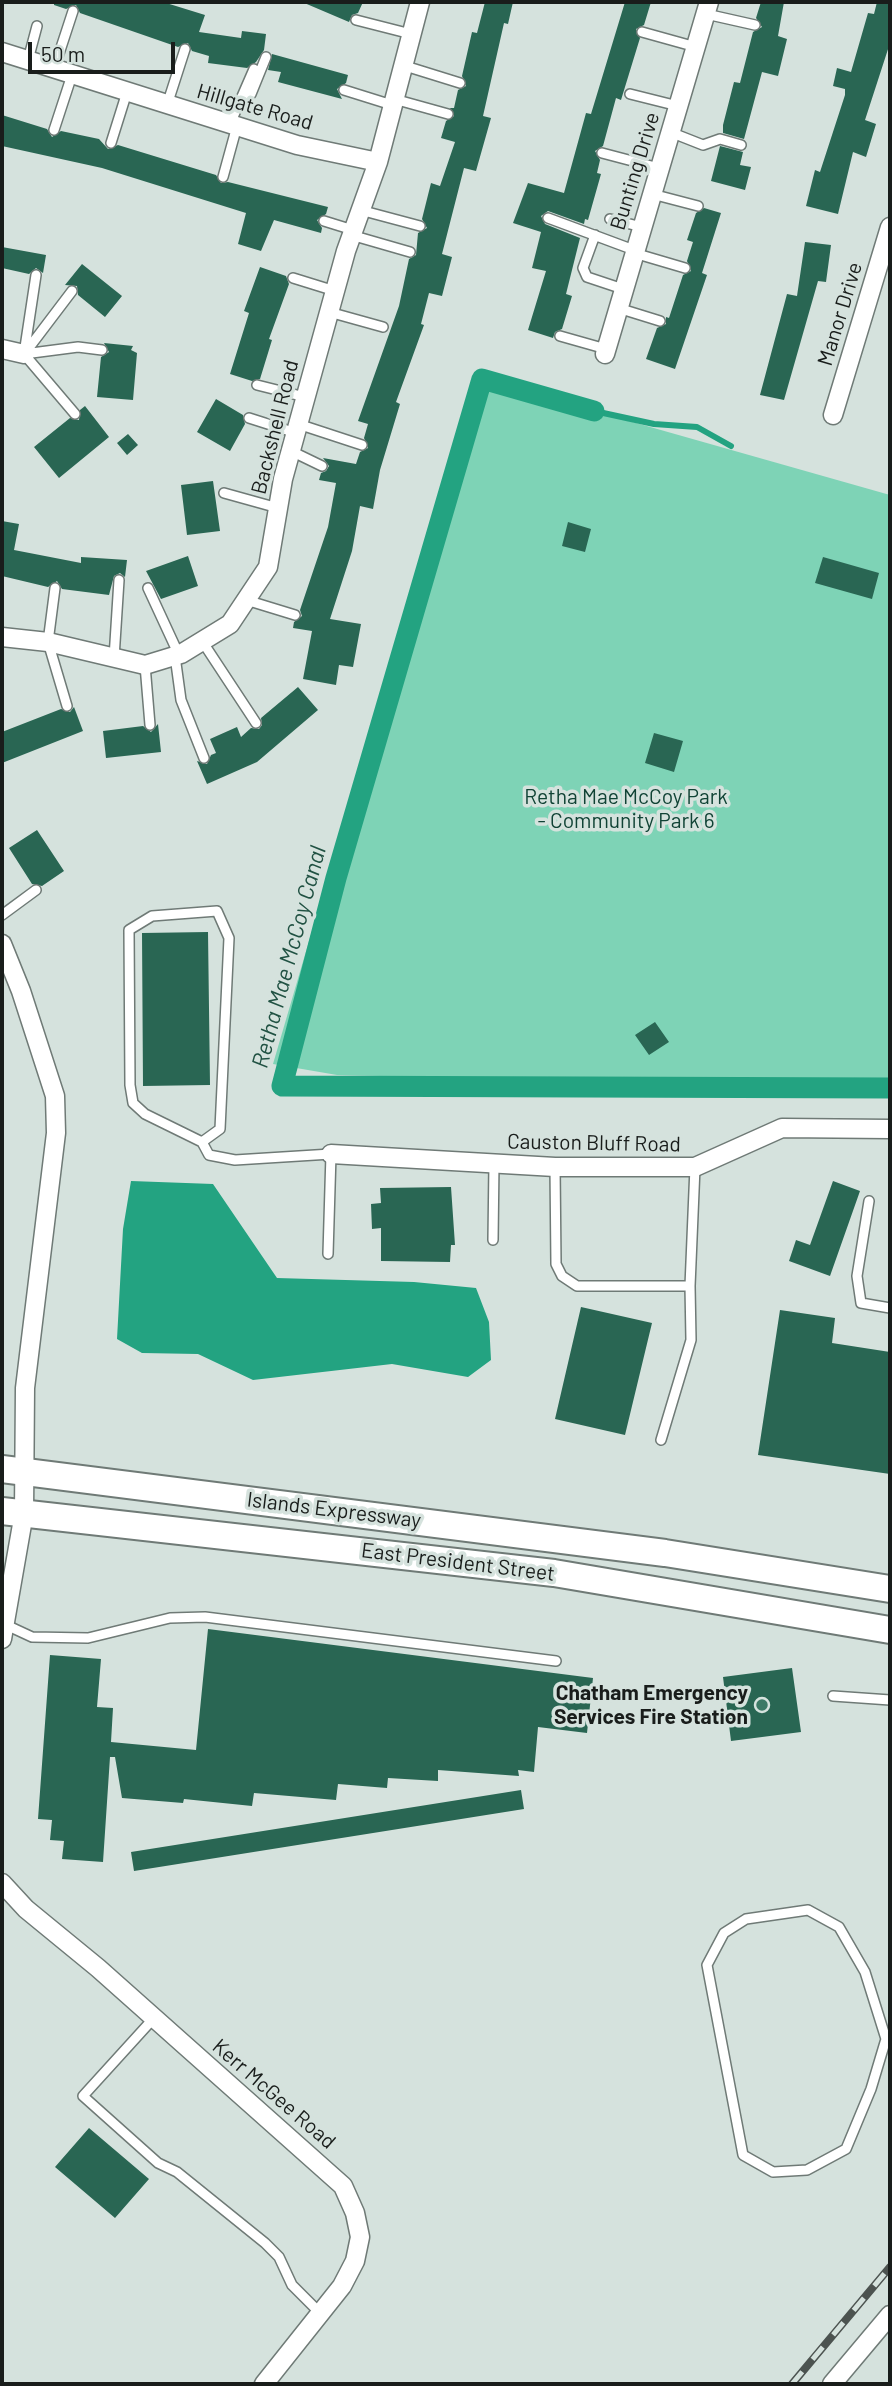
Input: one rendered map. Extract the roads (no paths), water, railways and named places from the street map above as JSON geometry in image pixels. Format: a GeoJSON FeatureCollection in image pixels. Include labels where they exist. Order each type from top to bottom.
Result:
{"type":"FeatureCollection","features":[{"type":"Feature","properties":{"kind":"main road","name":"Islands Expressway"},"geometry":{"type":"LineString","coordinates":[[14,1470],[666,1553],[890,1589]]}},
{"type":"Feature","properties":{"kind":"main road","name":"East President Street"},"geometry":{"type":"LineString","coordinates":[[13,1512],[554,1573],[890,1630]]}},
{"type":"Feature","properties":{"kind":"street","name":"Backshell Road"},"geometry":{"type":"LineString","coordinates":[[2,637],[48,642],[145,665],[177,656],[230,624],[268,567],[278,508],[305,397],[352,233],[378,162],[420,2]]}},
{"type":"Feature","properties":{"kind":"street","name":"Bunting Drive"},"geometry":{"type":"LineString","coordinates":[[606,352],[708,8]]}},
{"type":"Feature","properties":{"kind":"street","name":"Hillgate Road"},"geometry":{"type":"LineString","coordinates":[[2,52],[297,145],[378,162]]}},
{"type":"Feature","properties":{"kind":"street","name":"Manor Drive"},"geometry":{"type":"LineString","coordinates":[[833,415],[890,227]]}},
{"type":"Feature","properties":{"kind":"street"},"geometry":{"type":"LineString","coordinates":[[2,349],[24,354]]}},
{"type":"Feature","properties":{"kind":"street"},"geometry":{"type":"LineString","coordinates":[[2,944],[21,991],[55,1096],[56,1133],[14,1470],[3,1631]]}},
{"type":"Feature","properties":{"kind":"street","name":"Causton Bluff Road"},"geometry":{"type":"LineString","coordinates":[[331,1154],[555,1167],[695,1167],[782,1128],[890,1129]]}},
{"type":"Feature","properties":{"kind":"street","name":"Kerr McGee Road"},"geometry":{"type":"LineString","coordinates":[[2,1883],[26,1909],[98,1968],[343,2186],[355,2213],[360,2237],[355,2261],[321,2314],[264,2384]]}},
{"type":"Feature","properties":{"kind":"street"},"geometry":{"type":"LineString","coordinates":[[832,2384],[890,2315]]}},
{"type":"Feature","properties":{"kind":"lane"},"geometry":{"type":"LineString","coordinates":[[708,8],[755,25]]}},
{"type":"Feature","properties":{"kind":"lane"},"geometry":{"type":"LineString","coordinates":[[54,69],[73,11]]}},
{"type":"Feature","properties":{"kind":"lane"},"geometry":{"type":"LineString","coordinates":[[356,20],[411,34]]}},
{"type":"Feature","properties":{"kind":"lane"},"geometry":{"type":"LineString","coordinates":[[28,60],[37,26]]}},
{"type":"Feature","properties":{"kind":"lane"},"geometry":{"type":"LineString","coordinates":[[642,32],[696,47]]}},
{"type":"Feature","properties":{"kind":"lane"},"geometry":{"type":"LineString","coordinates":[[167,105],[185,49]]}},
{"type":"Feature","properties":{"kind":"lane"},"geometry":{"type":"LineString","coordinates":[[239,101],[251,94],[266,57]]}},
{"type":"Feature","properties":{"kind":"lane"},"geometry":{"type":"LineString","coordinates":[[402,65],[460,83]]}},
{"type":"Feature","properties":{"kind":"lane"},"geometry":{"type":"LineString","coordinates":[[223,177],[239,101],[254,69]]}},
{"type":"Feature","properties":{"kind":"lane"},"geometry":{"type":"LineString","coordinates":[[54,130],[72,75]]}},
{"type":"Feature","properties":{"kind":"lane"},"geometry":{"type":"LineString","coordinates":[[344,90],[449,114]]}},
{"type":"Feature","properties":{"kind":"lane"},"geometry":{"type":"LineString","coordinates":[[111,143],[127,92]]}},
{"type":"Feature","properties":{"kind":"lane"},"geometry":{"type":"LineString","coordinates":[[630,94],[678,106]]}},
{"type":"Feature","properties":{"kind":"lane"},"geometry":{"type":"LineString","coordinates":[[670,132],[703,145],[720,139],[741,145]]}},
{"type":"Feature","properties":{"kind":"lane"},"geometry":{"type":"LineString","coordinates":[[602,153],[659,169]]}},
{"type":"Feature","properties":{"kind":"lane"},"geometry":{"type":"LineString","coordinates":[[652,193],[698,206]]}},
{"type":"Feature","properties":{"kind":"lane"},"geometry":{"type":"LineString","coordinates":[[360,210],[420,226]]}},
{"type":"Feature","properties":{"kind":"lane"},"geometry":{"type":"LineString","coordinates":[[548,218],[634,252],[685,268]]}},
{"type":"Feature","properties":{"kind":"lane"},"geometry":{"type":"LineString","coordinates":[[610,219],[642,227]]}},
{"type":"Feature","properties":{"kind":"lane"},"geometry":{"type":"LineString","coordinates":[[324,221],[410,252]]}},
{"type":"Feature","properties":{"kind":"lane"},"geometry":{"type":"LineString","coordinates":[[595,236],[583,268],[587,277],[623,289]]}},
{"type":"Feature","properties":{"kind":"lane"},"geometry":{"type":"LineString","coordinates":[[36,275],[24,354],[75,414]]}},
{"type":"Feature","properties":{"kind":"lane"},"geometry":{"type":"LineString","coordinates":[[293,278],[335,291]]}},
{"type":"Feature","properties":{"kind":"lane"},"geometry":{"type":"LineString","coordinates":[[24,354],[72,291]]}},
{"type":"Feature","properties":{"kind":"lane"},"geometry":{"type":"LineString","coordinates":[[618,308],[660,321]]}},
{"type":"Feature","properties":{"kind":"lane"},"geometry":{"type":"LineString","coordinates":[[329,312],[383,327]]}},
{"type":"Feature","properties":{"kind":"lane"},"geometry":{"type":"LineString","coordinates":[[560,336],[606,352]]}},
{"type":"Feature","properties":{"kind":"lane"},"geometry":{"type":"LineString","coordinates":[[24,354],[78,347],[102,350]]}},
{"type":"Feature","properties":{"kind":"lane"},"geometry":{"type":"LineString","coordinates":[[257,386],[305,397]]}},
{"type":"Feature","properties":{"kind":"lane"},"geometry":{"type":"LineString","coordinates":[[248,418],[295,436],[362,445]]}},
{"type":"Feature","properties":{"kind":"lane"},"geometry":{"type":"LineString","coordinates":[[295,436],[322,466]]}},
{"type":"Feature","properties":{"kind":"lane"},"geometry":{"type":"LineString","coordinates":[[224,493],[278,508]]}},
{"type":"Feature","properties":{"kind":"lane"},"geometry":{"type":"LineString","coordinates":[[114,658],[119,580]]}},
{"type":"Feature","properties":{"kind":"lane"},"geometry":{"type":"LineString","coordinates":[[55,588],[48,642],[67,706]]}},
{"type":"Feature","properties":{"kind":"lane"},"geometry":{"type":"LineString","coordinates":[[148,588],[177,656],[181,700],[204,758]]}},
{"type":"Feature","properties":{"kind":"lane"},"geometry":{"type":"LineString","coordinates":[[246,600],[295,615]]}},
{"type":"Feature","properties":{"kind":"lane"},"geometry":{"type":"LineString","coordinates":[[202,641],[256,723]]}},
{"type":"Feature","properties":{"kind":"lane"},"geometry":{"type":"LineString","coordinates":[[145,665],[150,725]]}},
{"type":"Feature","properties":{"kind":"lane"},"geometry":{"type":"LineString","coordinates":[[2,915],[36,890]]}},
{"type":"Feature","properties":{"kind":"lane"},"geometry":{"type":"LineString","coordinates":[[202,1142],[220,1129],[229,938],[217,911],[152,916],[129,930],[131,1085],[134,1102],[145,1114],[202,1142],[209,1155],[235,1160],[331,1154],[328,1254]]}},
{"type":"Feature","properties":{"kind":"lane"},"geometry":{"type":"LineString","coordinates":[[493,1240],[494,1163]]}},
{"type":"Feature","properties":{"kind":"lane"},"geometry":{"type":"LineString","coordinates":[[555,1167],[556,1264],[562,1276],[577,1286],[690,1286]]}},
{"type":"Feature","properties":{"kind":"lane"},"geometry":{"type":"LineString","coordinates":[[661,1440],[691,1340],[690,1286],[695,1167]]}},
{"type":"Feature","properties":{"kind":"lane"},"geometry":{"type":"LineString","coordinates":[[869,1201],[857,1276],[861,1303],[890,1308]]}},
{"type":"Feature","properties":{"kind":"lane"},"geometry":{"type":"LineString","coordinates":[[3,1631],[33,1637],[88,1638],[170,1618],[205,1617],[556,1661]]}},
{"type":"Feature","properties":{"kind":"lane"},"geometry":{"type":"LineString","coordinates":[[833,1696],[890,1700]]}},
{"type":"Feature","properties":{"kind":"lane"},"geometry":{"type":"LineString","coordinates":[[808,1910],[839,1927],[864,1972],[888,2039],[846,2149],[807,2170],[773,2172],[743,2155],[707,1965],[724,1933],[746,1919],[808,1910]]}},
{"type":"Feature","properties":{"kind":"lane"},"geometry":{"type":"LineString","coordinates":[[153,2019],[83,2096],[158,2163],[177,2172],[265,2243],[279,2257],[292,2285],[321,2314]]}},
{"type":"Feature","properties":{"kind":"waterway","name":"Retha Mae McCoy Canal"},"geometry":{"type":"LineString","coordinates":[[594,411],[482,379],[336,878],[282,1086],[890,1088]]}},
{"type":"Feature","properties":{"kind":"waterway"},"geometry":{"type":"LineString","coordinates":[[594,411],[654,424],[697,427],[731,446]]}},
{"type":"Feature","properties":{"kind":"railway"},"geometry":{"type":"LineString","coordinates":[[792,2384],[890,2267]]}},
{"type":"Feature","properties":{"kind":"place","name":"Chatham Emergency Services Fire Station"},"geometry":{"type":"Point","coordinates":[762,1705]}},
{"type":"Feature","properties":{"kind":"park label","name":"Retha Mae McCoy Park - Community Park 6"},"geometry":{"type":"Point","coordinates":[626,809]}}]}
